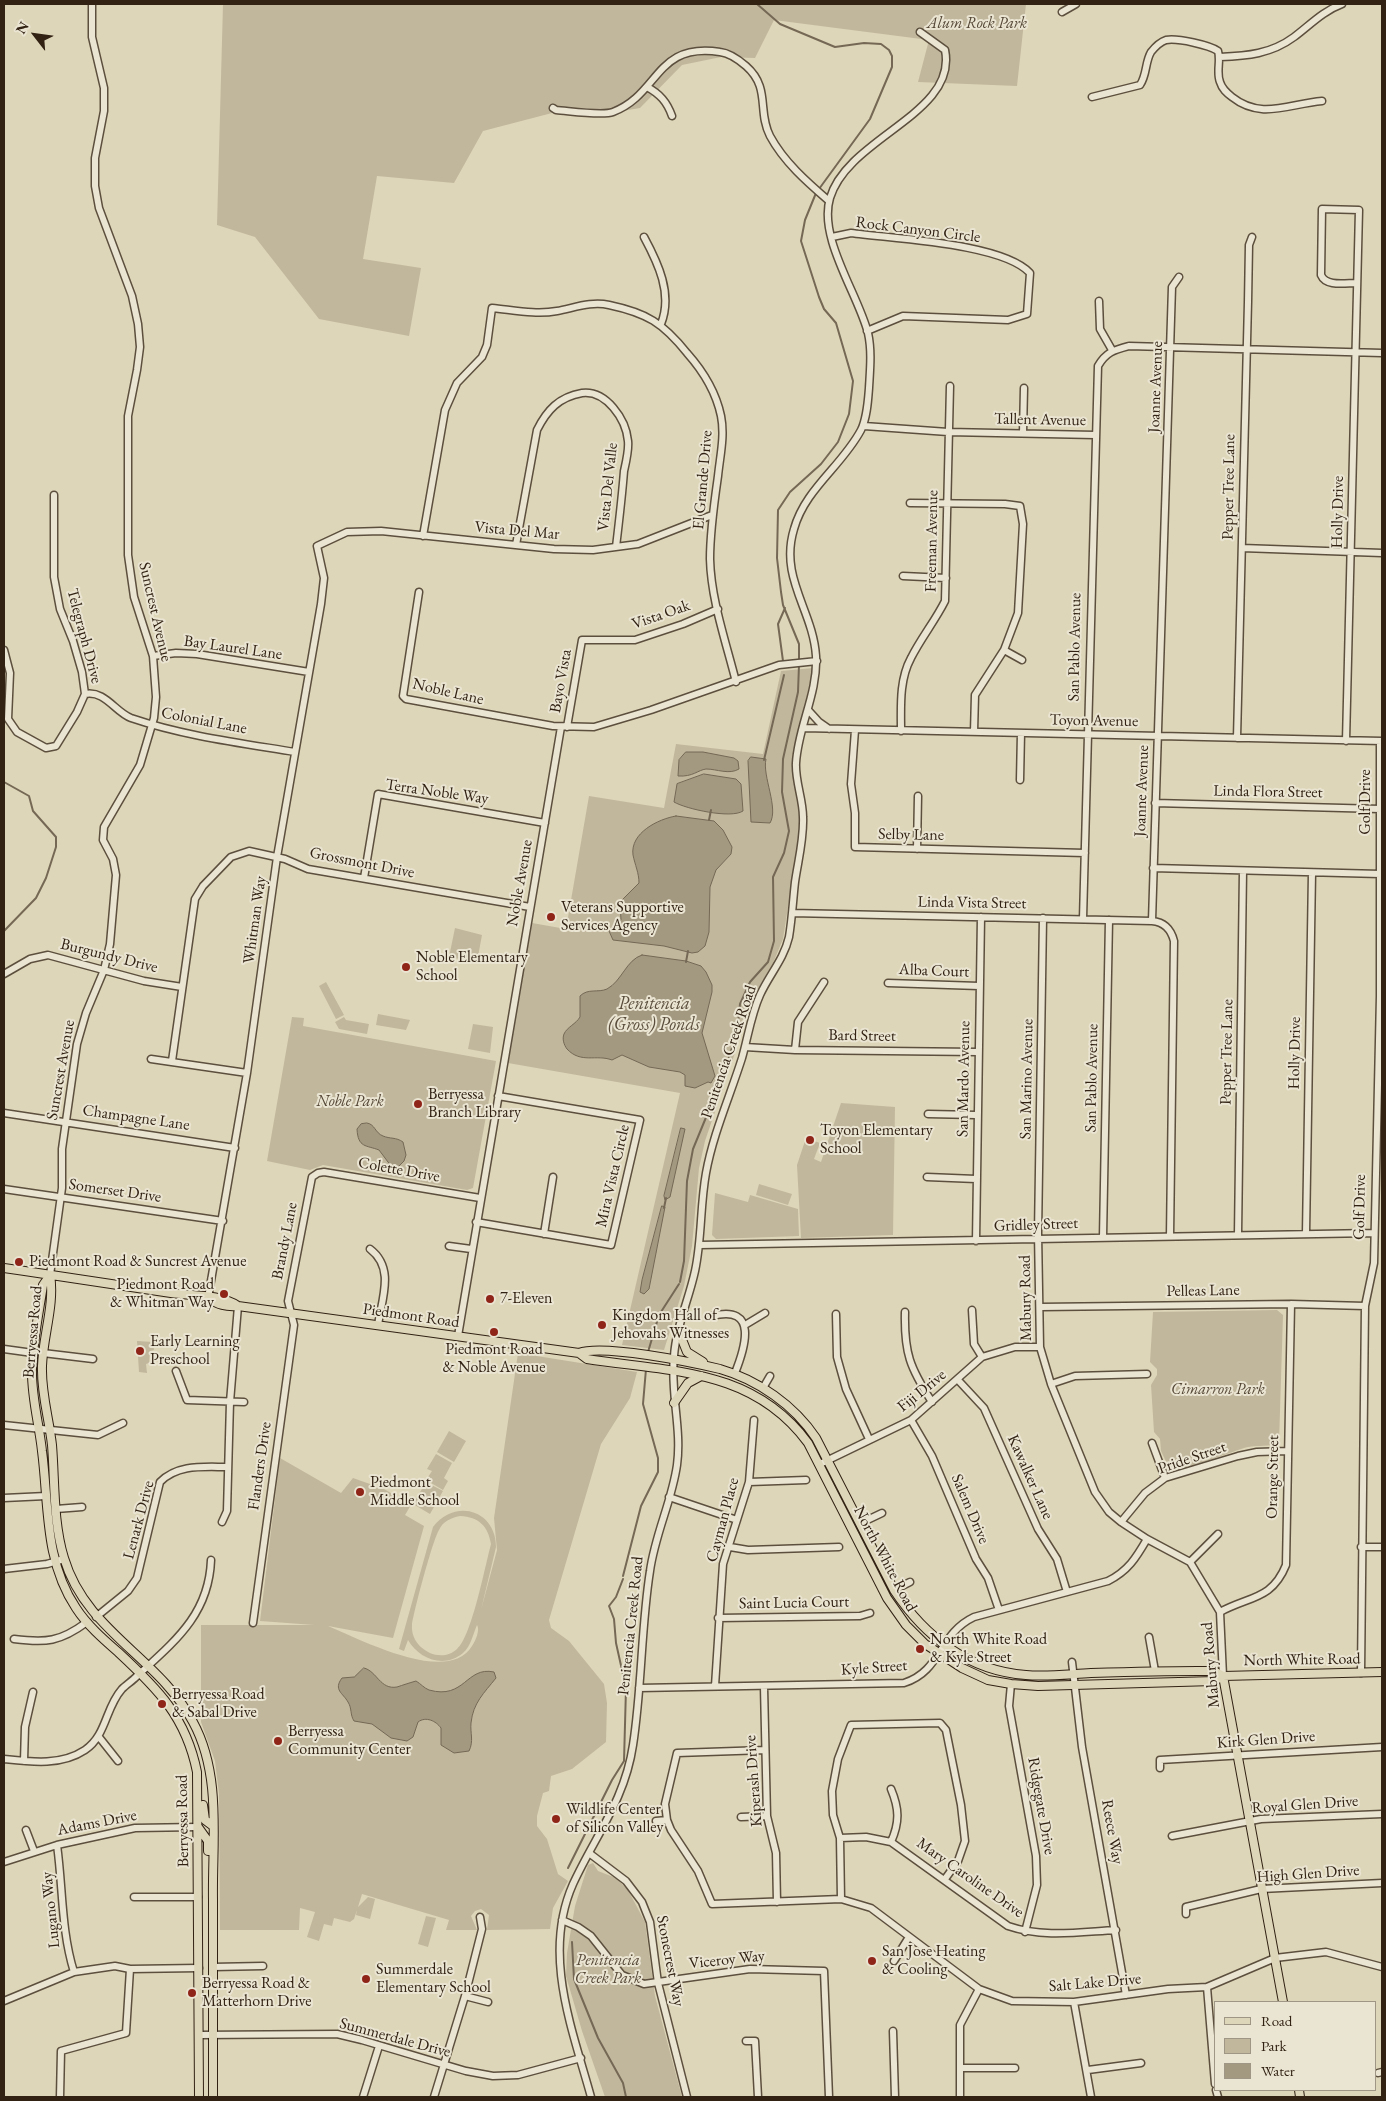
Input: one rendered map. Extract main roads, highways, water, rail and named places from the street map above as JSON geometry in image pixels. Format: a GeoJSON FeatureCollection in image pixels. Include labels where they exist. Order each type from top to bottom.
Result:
{"type":"FeatureCollection","features":[{"type":"Feature","properties":{"kind":"main road","name":"Piedmont Road"},"geometry":{"type":"LineString","coordinates":[[4,1268],[208,1298],[223,1305],[579,1353],[587,1359],[655,1369]]}},
{"type":"Feature","properties":{"kind":"main road","name":"Berryessa Road"},"geometry":{"type":"LineString","coordinates":[[50,1274],[43,1285],[33,1353],[32,1384],[40,1428],[48,1528],[54,1562],[62,1584],[87,1622],[168,1701],[183,1726],[196,1768],[199,1796],[199,2097]]}},
{"type":"Feature","properties":{"kind":"main road","name":"Berryessa Road"},"geometry":{"type":"LineString","coordinates":[[50,1274],[52,1287],[43,1353],[42,1384],[50,1430],[56,1509],[64,1559],[78,1591],[96,1617],[178,1696],[194,1722],[211,1778],[213,1826],[214,2097]]}},
{"type":"Feature","properties":{"kind":"main road"},"geometry":{"type":"LineString","coordinates":[[679,1332],[687,1352],[711,1367]]}},
{"type":"Feature","properties":{"kind":"main road","name":"Piedmont Road"},"geometry":{"type":"LineString","coordinates":[[579,1353],[589,1349],[657,1357]]}},
{"type":"Feature","properties":{"kind":"main road","name":"North White Road"},"geometry":{"type":"LineString","coordinates":[[657,1357],[735,1373],[763,1388],[799,1416],[816,1438],[829,1460],[894,1590],[920,1625],[965,1659],[1006,1673],[1027,1676],[1155,1671],[1214,1671],[1223,1676]]}},
{"type":"Feature","properties":{"kind":"main road","name":"North White Road"},"geometry":{"type":"LineString","coordinates":[[655,1369],[701,1376],[734,1385],[760,1398],[790,1422],[808,1443],[887,1598],[906,1625],[938,1654],[988,1680],[1011,1684],[1073,1685],[1214,1680],[1223,1676],[1382,1672]]}},
{"type":"Feature","properties":{"kind":"main road"},"geometry":{"type":"LineString","coordinates":[[674,1402],[688,1383],[701,1376]]}},
{"type":"Feature","properties":{"kind":"main road","name":"Mabury Road"},"geometry":{"type":"LineString","coordinates":[[1223,1676],[1236,1756],[1283,2001]]}},
{"type":"Feature","properties":{"kind":"main road"},"geometry":{"type":"LineString","coordinates":[[199,1796],[203,1804],[205,1820],[213,1826]]}},
{"type":"Feature","properties":{"kind":"main road"},"geometry":{"type":"LineString","coordinates":[[198,1827],[208,1842],[208,1868],[213,1887]]}},
{"type":"Feature","properties":{"kind":"water"},"geometry":{"type":"Polygon","coordinates":[[[686,752],[703,752],[734,758],[738,761],[739,769],[727,772],[706,769],[678,776],[679,760],[686,752]]]}},
{"type":"Feature","properties":{"kind":"water"},"geometry":{"type":"Polygon","coordinates":[[[751,757],[766,759],[766,774],[773,809],[770,823],[751,822],[748,761],[751,757]]]}},
{"type":"Feature","properties":{"kind":"water"},"geometry":{"type":"Polygon","coordinates":[[[704,774],[736,779],[741,784],[743,811],[719,814],[698,810],[674,802],[677,784],[704,774]]]}},
{"type":"Feature","properties":{"kind":"water","name":"Penitencia (Gross) Ponds"},"geometry":{"type":"Polygon","coordinates":[[[676,816],[714,821],[723,830],[732,847],[731,854],[716,870],[710,887],[709,932],[705,946],[698,952],[692,953],[664,946],[613,940],[609,931],[621,920],[620,902],[639,883],[633,855],[633,847],[636,840],[647,828],[661,820],[676,816]]]}},
{"type":"Feature","properties":{"kind":"water","name":"Penitencia (Gross) Ponds"},"geometry":{"type":"Polygon","coordinates":[[[642,955],[686,961],[701,966],[706,972],[712,985],[712,992],[702,1033],[715,1076],[711,1083],[708,1082],[695,1088],[685,1086],[685,1075],[680,1072],[649,1067],[622,1055],[612,1060],[578,1056],[572,1054],[565,1046],[564,1034],[580,1017],[580,996],[586,992],[607,989],[617,981],[632,961],[642,955]]]}},
{"type":"Feature","properties":{"kind":"water"},"geometry":{"type":"Polygon","coordinates":[[[367,1123],[372,1125],[380,1135],[403,1142],[406,1155],[404,1161],[397,1168],[391,1166],[379,1150],[364,1145],[359,1140],[357,1129],[361,1124],[367,1123]]]}},
{"type":"Feature","properties":{"kind":"water"},"geometry":{"type":"Polygon","coordinates":[[[681,1128],[685,1129],[670,1197],[665,1200],[664,1196],[681,1128]]]}},
{"type":"Feature","properties":{"kind":"water"},"geometry":{"type":"Polygon","coordinates":[[[662,1206],[665,1207],[649,1289],[644,1294],[640,1292],[642,1280],[662,1206]]]}},
{"type":"Feature","properties":{"kind":"water"},"geometry":{"type":"Polygon","coordinates":[[[364,1668],[387,1686],[397,1687],[416,1681],[429,1690],[441,1692],[450,1691],[458,1687],[477,1674],[485,1671],[494,1672],[496,1678],[480,1699],[472,1716],[472,1740],[469,1751],[454,1753],[441,1745],[441,1728],[431,1720],[424,1719],[418,1722],[413,1737],[407,1741],[391,1738],[372,1724],[354,1721],[349,1704],[338,1686],[342,1678],[354,1677],[364,1668]]]}},
{"type":"Feature","properties":{"kind":"waterway"},"geometry":{"type":"LineString","coordinates":[[757,4],[780,24],[835,47],[864,43],[881,44],[889,50],[892,56],[892,67],[870,119],[819,189]]}},
{"type":"Feature","properties":{"kind":"waterway"},"geometry":{"type":"LineString","coordinates":[[799,660],[799,644],[783,605],[781,592],[777,558],[778,510],[790,492],[821,464],[838,442],[849,414],[853,381],[836,323],[824,309],[801,241],[805,220],[816,193]]}},
{"type":"Feature","properties":{"kind":"waterway"},"geometry":{"type":"LineString","coordinates":[[783,661],[778,624],[785,608]]}},
{"type":"Feature","properties":{"kind":"waterway"},"geometry":{"type":"LineString","coordinates":[[680,1282],[684,1261],[687,1181],[693,1149],[723,1076],[737,1032],[740,1004],[750,982],[768,962],[774,941],[773,877],[784,853],[789,831],[782,792],[783,759],[798,692],[799,665]]}},
{"type":"Feature","properties":{"kind":"waterway"},"geometry":{"type":"LineString","coordinates":[[764,760],[784,675]]}},
{"type":"Feature","properties":{"kind":"waterway"},"geometry":{"type":"LineString","coordinates":[[4,782],[29,796],[33,811],[56,837],[56,847],[46,878],[36,898],[4,931]]}},
{"type":"Feature","properties":{"kind":"waterway"},"geometry":{"type":"LineString","coordinates":[[709,820],[711,810]]}},
{"type":"Feature","properties":{"kind":"waterway"},"geometry":{"type":"LineString","coordinates":[[686,962],[688,951]]}},
{"type":"Feature","properties":{"kind":"waterway"},"geometry":{"type":"LineString","coordinates":[[664,1208],[666,1198]]}},
{"type":"Feature","properties":{"kind":"waterway"},"geometry":{"type":"LineString","coordinates":[[648,1352],[659,1315],[679,1284]]}},
{"type":"Feature","properties":{"kind":"waterway"},"geometry":{"type":"LineString","coordinates":[[623,1576],[641,1506],[658,1472],[658,1458],[643,1404],[646,1369]]}},
{"type":"Feature","properties":{"kind":"waterway"},"geometry":{"type":"LineString","coordinates":[[568,1868],[612,1780],[624,1761],[626,1688],[616,1643],[614,1619],[609,1606],[616,1597],[623,1579]]}},
{"type":"Feature","properties":{"kind":"waterway"},"geometry":{"type":"LineString","coordinates":[[572,1942],[574,1979],[598,2038],[623,2083],[626,2097]]}},
{"type":"Feature","properties":{"kind":"place","name":"Veterans Supportive Services Agency"},"geometry":{"type":"Point","coordinates":[551,917]}},
{"type":"Feature","properties":{"kind":"place","name":"Noble Elementary School"},"geometry":{"type":"Point","coordinates":[406,967]}},
{"type":"Feature","properties":{"kind":"place","name":"Berryessa Branch Library"},"geometry":{"type":"Point","coordinates":[418,1104]}},
{"type":"Feature","properties":{"kind":"place","name":"Toyon Elementary School"},"geometry":{"type":"Point","coordinates":[810,1140]}},
{"type":"Feature","properties":{"kind":"place","name":"Piedmont Road & Suncrest Avenue"},"geometry":{"type":"Point","coordinates":[19,1262]}},
{"type":"Feature","properties":{"kind":"place","name":"Piedmont Road & Whitman Way"},"geometry":{"type":"Point","coordinates":[224,1294]}},
{"type":"Feature","properties":{"kind":"place","name":"7-Eleven"},"geometry":{"type":"Point","coordinates":[490,1299]}},
{"type":"Feature","properties":{"kind":"place","name":"Kingdom Hall of Jehovahs Witnesses"},"geometry":{"type":"Point","coordinates":[602,1325]}},
{"type":"Feature","properties":{"kind":"place","name":"Piedmont Road & Noble Avenue"},"geometry":{"type":"Point","coordinates":[494,1332]}},
{"type":"Feature","properties":{"kind":"place","name":"Early Learning Preschool"},"geometry":{"type":"Point","coordinates":[140,1351]}},
{"type":"Feature","properties":{"kind":"place","name":"Piedmont Middle School"},"geometry":{"type":"Point","coordinates":[360,1492]}},
{"type":"Feature","properties":{"kind":"place","name":"North White Road & Kyle Street"},"geometry":{"type":"Point","coordinates":[920,1649]}},
{"type":"Feature","properties":{"kind":"place","name":"Berryessa Road & Sabal Drive"},"geometry":{"type":"Point","coordinates":[162,1704]}},
{"type":"Feature","properties":{"kind":"place","name":"Berryessa Community Center"},"geometry":{"type":"Point","coordinates":[278,1741]}},
{"type":"Feature","properties":{"kind":"place","name":"Wildlife Center of Silicon Valley"},"geometry":{"type":"Point","coordinates":[556,1819]}},
{"type":"Feature","properties":{"kind":"place","name":"San Jose Heating & Cooling"},"geometry":{"type":"Point","coordinates":[872,1961]}},
{"type":"Feature","properties":{"kind":"place","name":"Summerdale Elementary School"},"geometry":{"type":"Point","coordinates":[366,1979]}},
{"type":"Feature","properties":{"kind":"place","name":"Berryessa Road & Matterhorn Drive"},"geometry":{"type":"Point","coordinates":[192,1993]}},
{"type":"Feature","properties":{"kind":"park label","name":"Alum Rock Park"},"geometry":{"type":"Point","coordinates":[977,24]}},
{"type":"Feature","properties":{"kind":"park label","name":"Noble Park"},"geometry":{"type":"Point","coordinates":[350,1102]}},
{"type":"Feature","properties":{"kind":"park label","name":"Cimarron Park"},"geometry":{"type":"Point","coordinates":[1218,1390]}},
{"type":"Feature","properties":{"kind":"park label","name":"Penitencia Creek Park"},"geometry":{"type":"Point","coordinates":[608,1970]}}]}
